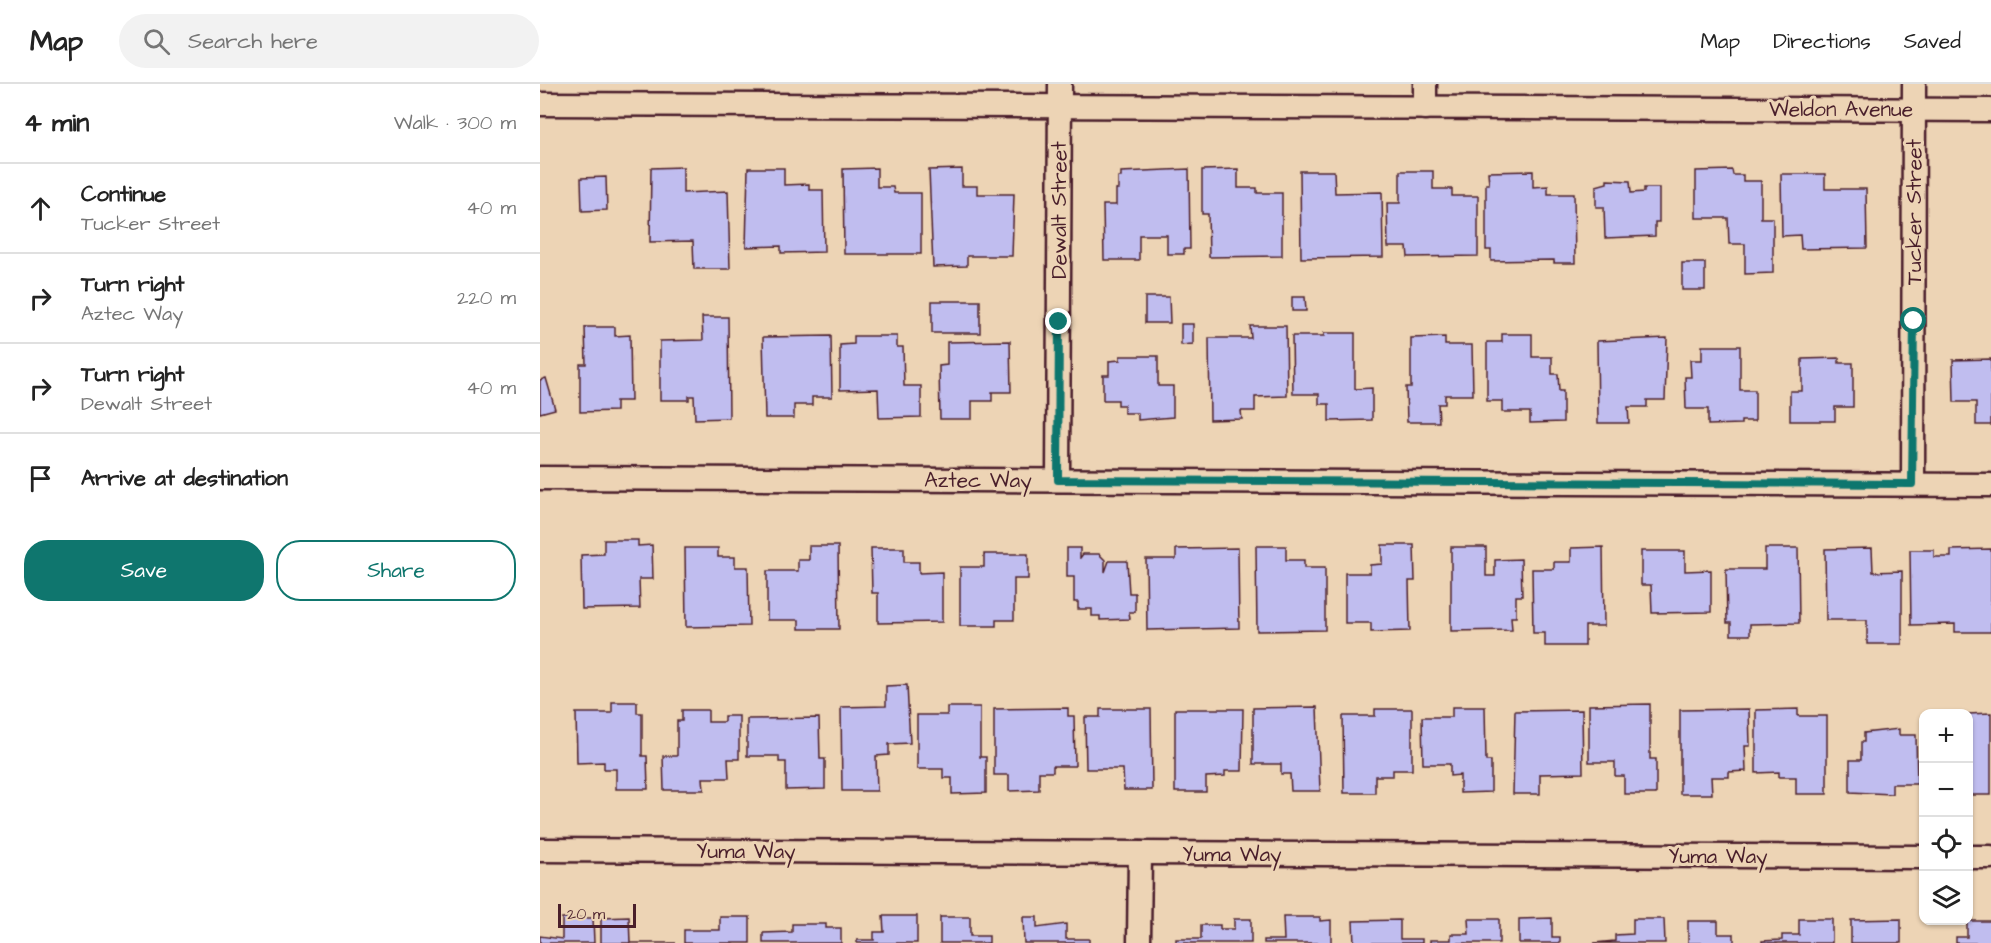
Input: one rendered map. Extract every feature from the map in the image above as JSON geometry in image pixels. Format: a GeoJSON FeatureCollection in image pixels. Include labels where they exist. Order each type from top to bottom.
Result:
{"type":"FeatureCollection","features":[{"type":"Feature","properties":{"kind":"street"},"geometry":{"type":"LineString","coordinates":[[1425,84],[1425,108]]}},
{"type":"Feature","properties":{"kind":"street","name":"Tucker Street"},"geometry":{"type":"LineString","coordinates":[[1912,484],[1914,84]]}},
{"type":"Feature","properties":{"kind":"street","name":"Weldon Avenue"},"geometry":{"type":"LineString","coordinates":[[540,104],[692,94],[1060,95],[1425,108],[1991,110]]}},
{"type":"Feature","properties":{"kind":"street","name":"Dewalt Street"},"geometry":{"type":"LineString","coordinates":[[1058,480],[1060,95]]}},
{"type":"Feature","properties":{"kind":"street","name":"Aztec Way"},"geometry":{"type":"LineString","coordinates":[[540,478],[1991,484]]}},
{"type":"Feature","properties":{"kind":"street","name":"Yuma Way"},"geometry":{"type":"LineString","coordinates":[[540,850],[1919,856]]}},
{"type":"Feature","properties":{"kind":"street"},"geometry":{"type":"LineString","coordinates":[[1139,943],[1140,853]]}},
{"type":"Feature","properties":{"kind":"street"},"geometry":{"type":"LineString","coordinates":[[1973,857],[1991,857]]}},
{"type":"Feature","properties":{"kind":"building"},"geometry":{"type":"Polygon","coordinates":[[[683,167],[683,193],[728,191],[730,269],[694,269],[693,241],[650,242],[651,168],[683,167]]]}},
{"type":"Feature","properties":{"kind":"building"},"geometry":{"type":"Polygon","coordinates":[[[748,168],[784,168],[784,185],[809,184],[809,190],[823,190],[824,252],[781,253],[781,246],[746,247],[748,168]]]}},
{"type":"Feature","properties":{"kind":"building"},"geometry":{"type":"Polygon","coordinates":[[[877,168],[877,187],[893,187],[894,193],[921,193],[921,254],[844,254],[843,169],[877,168]]]}},
{"type":"Feature","properties":{"kind":"building"},"geometry":{"type":"Polygon","coordinates":[[[962,169],[962,186],[977,186],[977,194],[1014,194],[1012,256],[967,256],[967,266],[933,267],[929,170],[962,169]]]}},
{"type":"Feature","properties":{"kind":"building"},"geometry":{"type":"Polygon","coordinates":[[[1189,169],[1190,249],[1184,249],[1184,254],[1167,254],[1167,235],[1139,235],[1139,260],[1104,260],[1103,205],[1116,205],[1116,189],[1118,189],[1118,177],[1121,177],[1121,172],[1189,169]]]}},
{"type":"Feature","properties":{"kind":"building"},"geometry":{"type":"Polygon","coordinates":[[[1238,169],[1238,188],[1257,188],[1257,193],[1282,193],[1282,256],[1209,257],[1208,214],[1202,214],[1202,170],[1238,169]]]}},
{"type":"Feature","properties":{"kind":"building"},"geometry":{"type":"Polygon","coordinates":[[[1732,170],[1733,175],[1743,175],[1743,181],[1761,181],[1761,218],[1773,218],[1773,273],[1745,274],[1745,244],[1729,244],[1728,218],[1696,218],[1696,171],[1732,170]]]}},
{"type":"Feature","properties":{"kind":"building"},"geometry":{"type":"Polygon","coordinates":[[[1300,171],[1334,171],[1335,193],[1382,192],[1383,257],[1301,258],[1300,171]]]}},
{"type":"Feature","properties":{"kind":"building"},"geometry":{"type":"Polygon","coordinates":[[[1400,171],[1433,171],[1433,189],[1452,189],[1452,196],[1478,196],[1478,256],[1408,257],[1407,247],[1388,247],[1387,203],[1400,203],[1400,171]]]}},
{"type":"Feature","properties":{"kind":"building"},"geometry":{"type":"Polygon","coordinates":[[[1533,171],[1533,187],[1548,186],[1548,194],[1574,194],[1575,263],[1554,263],[1554,260],[1491,261],[1491,250],[1486,250],[1488,172],[1533,171]]]}},
{"type":"Feature","properties":{"kind":"building"},"geometry":{"type":"Polygon","coordinates":[[[1781,174],[1825,174],[1825,189],[1866,189],[1867,248],[1801,249],[1800,235],[1782,236],[1781,174]]]}},
{"type":"Feature","properties":{"kind":"building"},"geometry":{"type":"Polygon","coordinates":[[[606,177],[607,210],[582,211],[581,178],[606,177]]]}},
{"type":"Feature","properties":{"kind":"building"},"geometry":{"type":"Polygon","coordinates":[[[1607,180],[1630,181],[1631,193],[1644,192],[1644,188],[1659,188],[1659,222],[1655,222],[1655,236],[1605,238],[1604,207],[1596,207],[1596,186],[1607,183],[1607,180]]]}},
{"type":"Feature","properties":{"kind":"building"},"geometry":{"type":"Polygon","coordinates":[[[1682,263],[1705,263],[1705,290],[1682,290],[1682,263]]]}},
{"type":"Feature","properties":{"kind":"building"},"geometry":{"type":"Polygon","coordinates":[[[1145,297],[1169,297],[1170,323],[1145,323],[1145,297]]]}},
{"type":"Feature","properties":{"kind":"building"},"geometry":{"type":"Polygon","coordinates":[[[1292,297],[1305,297],[1306,311],[1292,311],[1292,297]]]}},
{"type":"Feature","properties":{"kind":"building"},"geometry":{"type":"Polygon","coordinates":[[[932,301],[980,301],[980,333],[932,333],[932,301]]]}},
{"type":"Feature","properties":{"kind":"building"},"geometry":{"type":"Polygon","coordinates":[[[702,317],[728,317],[729,418],[695,419],[694,396],[689,396],[689,400],[660,400],[660,341],[703,340],[702,317]]]}},
{"type":"Feature","properties":{"kind":"building"},"geometry":{"type":"Polygon","coordinates":[[[1181,324],[1193,324],[1193,344],[1181,345],[1181,324]]]}},
{"type":"Feature","properties":{"kind":"building"},"geometry":{"type":"Polygon","coordinates":[[[1250,326],[1286,326],[1287,396],[1255,397],[1255,411],[1241,411],[1242,419],[1210,420],[1209,338],[1251,338],[1250,326]]]}},
{"type":"Feature","properties":{"kind":"building"},"geometry":{"type":"Polygon","coordinates":[[[585,327],[615,327],[615,336],[630,335],[631,401],[616,401],[616,411],[580,412],[580,364],[586,364],[585,327]]]}},
{"type":"Feature","properties":{"kind":"building"},"geometry":{"type":"Polygon","coordinates":[[[1324,333],[1355,333],[1355,389],[1372,388],[1372,420],[1329,421],[1329,404],[1319,404],[1319,394],[1293,394],[1292,336],[1324,336],[1324,333]]]}},
{"type":"Feature","properties":{"kind":"building"},"geometry":{"type":"Polygon","coordinates":[[[1502,334],[1532,334],[1532,357],[1552,357],[1552,374],[1558,374],[1559,391],[1563,391],[1563,422],[1530,423],[1530,412],[1502,412],[1502,401],[1487,401],[1487,342],[1502,342],[1502,334]]]}},
{"type":"Feature","properties":{"kind":"building"},"geometry":{"type":"Polygon","coordinates":[[[831,336],[832,397],[812,397],[812,405],[794,405],[794,418],[765,418],[763,337],[831,336]]]}},
{"type":"Feature","properties":{"kind":"building"},"geometry":{"type":"Polygon","coordinates":[[[854,336],[897,336],[897,347],[903,347],[904,386],[921,386],[921,417],[879,418],[878,389],[840,390],[840,345],[854,344],[854,336]]]}},
{"type":"Feature","properties":{"kind":"building"},"geometry":{"type":"Polygon","coordinates":[[[1445,337],[1445,345],[1472,345],[1473,395],[1445,395],[1445,404],[1438,404],[1439,422],[1407,422],[1406,387],[1411,387],[1411,338],[1445,337]]]}},
{"type":"Feature","properties":{"kind":"building"},"geometry":{"type":"Polygon","coordinates":[[[1667,338],[1665,400],[1647,400],[1647,407],[1628,407],[1629,423],[1598,423],[1597,341],[1667,338]]]}},
{"type":"Feature","properties":{"kind":"building"},"geometry":{"type":"Polygon","coordinates":[[[1010,341],[1011,392],[992,392],[992,401],[972,401],[972,419],[940,419],[939,366],[947,365],[947,342],[1010,341]]]}},
{"type":"Feature","properties":{"kind":"building"},"geometry":{"type":"Polygon","coordinates":[[[1702,346],[1740,346],[1740,390],[1755,390],[1755,421],[1741,421],[1741,424],[1708,425],[1708,409],[1686,409],[1685,377],[1691,377],[1690,360],[1702,360],[1702,346]]]}},
{"type":"Feature","properties":{"kind":"building"},"geometry":{"type":"Polygon","coordinates":[[[1120,356],[1158,356],[1158,386],[1173,386],[1173,417],[1138,420],[1138,413],[1124,413],[1124,405],[1118,405],[1118,400],[1103,400],[1103,375],[1109,375],[1109,361],[1120,360],[1120,356]]]}},
{"type":"Feature","properties":{"kind":"building"},"geometry":{"type":"Polygon","coordinates":[[[1839,358],[1839,363],[1853,363],[1853,407],[1835,407],[1835,421],[1790,421],[1790,391],[1802,391],[1802,359],[1839,358]]]}},
{"type":"Feature","properties":{"kind":"building"},"geometry":{"type":"Polygon","coordinates":[[[1991,359],[1991,425],[1976,425],[1976,402],[1954,402],[1953,360],[1991,359]]]}},
{"type":"Feature","properties":{"kind":"building"},"geometry":{"type":"Polygon","coordinates":[[[546,378],[555,409],[540,413],[540,380],[546,378]]]}},
{"type":"Feature","properties":{"kind":"building"},"geometry":{"type":"Polygon","coordinates":[[[604,540],[638,540],[638,546],[652,545],[653,579],[639,579],[640,608],[582,609],[581,555],[604,554],[604,540]]]}},
{"type":"Feature","properties":{"kind":"building"},"geometry":{"type":"Polygon","coordinates":[[[1382,545],[1414,545],[1415,581],[1409,581],[1410,631],[1371,632],[1371,623],[1345,623],[1345,573],[1370,573],[1370,565],[1382,564],[1382,545]]]}},
{"type":"Feature","properties":{"kind":"building"},"geometry":{"type":"Polygon","coordinates":[[[809,546],[838,546],[839,629],[799,629],[799,620],[767,620],[767,571],[798,571],[798,560],[809,560],[809,546]]]}},
{"type":"Feature","properties":{"kind":"building"},"geometry":{"type":"Polygon","coordinates":[[[1256,546],[1286,546],[1286,560],[1304,560],[1304,568],[1325,568],[1325,630],[1257,631],[1256,546]]]}},
{"type":"Feature","properties":{"kind":"building"},"geometry":{"type":"Polygon","coordinates":[[[1451,547],[1486,547],[1486,576],[1495,576],[1495,560],[1521,559],[1522,596],[1516,596],[1516,617],[1511,617],[1512,630],[1451,631],[1451,547]]]}},
{"type":"Feature","properties":{"kind":"building"},"geometry":{"type":"Polygon","coordinates":[[[1603,547],[1604,626],[1585,626],[1585,646],[1545,646],[1545,633],[1533,633],[1532,569],[1554,569],[1554,562],[1571,562],[1571,548],[1603,547]]]}},
{"type":"Feature","properties":{"kind":"building"},"geometry":{"type":"Polygon","coordinates":[[[685,548],[718,548],[718,557],[735,557],[735,567],[748,567],[749,626],[686,627],[685,548]]]}},
{"type":"Feature","properties":{"kind":"building"},"geometry":{"type":"Polygon","coordinates":[[[871,548],[904,548],[904,562],[919,562],[919,573],[942,572],[942,622],[878,623],[878,593],[872,593],[871,548]]]}},
{"type":"Feature","properties":{"kind":"building"},"geometry":{"type":"Polygon","coordinates":[[[1067,548],[1080,548],[1080,558],[1083,554],[1099,554],[1105,560],[1105,572],[1109,561],[1127,561],[1129,593],[1135,593],[1135,612],[1129,612],[1130,619],[1100,620],[1100,616],[1092,616],[1092,609],[1078,609],[1078,602],[1074,602],[1074,577],[1067,577],[1067,548]]]}},
{"type":"Feature","properties":{"kind":"building"},"geometry":{"type":"Polygon","coordinates":[[[1238,548],[1239,628],[1147,630],[1146,559],[1176,559],[1176,549],[1238,548]]]}},
{"type":"Feature","properties":{"kind":"building"},"geometry":{"type":"Polygon","coordinates":[[[1765,548],[1798,548],[1799,623],[1750,624],[1750,635],[1731,635],[1731,623],[1727,623],[1726,569],[1765,569],[1765,548]]]}},
{"type":"Feature","properties":{"kind":"building"},"geometry":{"type":"Polygon","coordinates":[[[1872,548],[1873,572],[1902,571],[1902,644],[1867,644],[1867,620],[1826,620],[1825,549],[1872,548]]]}},
{"type":"Feature","properties":{"kind":"building"},"geometry":{"type":"Polygon","coordinates":[[[1991,549],[1991,632],[1955,632],[1955,624],[1911,625],[1910,550],[1934,550],[1934,557],[1951,557],[1951,550],[1991,549]]]}},
{"type":"Feature","properties":{"kind":"building"},"geometry":{"type":"Polygon","coordinates":[[[1641,551],[1685,551],[1685,571],[1711,570],[1711,612],[1652,613],[1651,585],[1641,585],[1641,551]]]}},
{"type":"Feature","properties":{"kind":"building"},"geometry":{"type":"Polygon","coordinates":[[[984,554],[1028,554],[1028,579],[1014,579],[1014,620],[996,620],[996,626],[960,626],[960,567],[984,567],[984,554]]]}},
{"type":"Feature","properties":{"kind":"building"},"geometry":{"type":"Polygon","coordinates":[[[907,685],[910,743],[889,744],[889,755],[876,756],[877,791],[842,791],[841,707],[886,706],[886,686],[907,685]]]}},
{"type":"Feature","properties":{"kind":"building"},"geometry":{"type":"Polygon","coordinates":[[[612,702],[637,702],[637,713],[642,713],[642,756],[647,756],[648,789],[616,789],[616,769],[604,769],[604,762],[577,763],[576,713],[612,713],[612,702]]]}},
{"type":"Feature","properties":{"kind":"building"},"geometry":{"type":"Polygon","coordinates":[[[1650,704],[1650,759],[1656,759],[1656,794],[1624,794],[1624,776],[1615,776],[1615,762],[1589,762],[1589,705],[1650,704]]]}},
{"type":"Feature","properties":{"kind":"building"},"geometry":{"type":"Polygon","coordinates":[[[947,707],[980,707],[980,757],[986,757],[986,793],[952,794],[952,778],[943,778],[943,769],[917,769],[917,715],[947,715],[947,707]]]}},
{"type":"Feature","properties":{"kind":"building"},"geometry":{"type":"Polygon","coordinates":[[[1317,707],[1320,791],[1291,791],[1290,774],[1281,774],[1281,764],[1253,764],[1253,708],[1317,707]]]}},
{"type":"Feature","properties":{"kind":"building"},"geometry":{"type":"Polygon","coordinates":[[[1452,707],[1485,707],[1486,761],[1491,761],[1491,792],[1460,793],[1460,775],[1450,776],[1450,764],[1423,764],[1422,717],[1452,717],[1452,707]]]}},
{"type":"Feature","properties":{"kind":"building"},"geometry":{"type":"Polygon","coordinates":[[[1068,708],[1068,716],[1074,716],[1075,766],[1053,766],[1053,772],[1039,772],[1039,790],[1009,791],[1009,775],[994,775],[994,709],[1068,708]]]}},
{"type":"Feature","properties":{"kind":"building"},"geometry":{"type":"Polygon","coordinates":[[[1100,709],[1151,709],[1152,790],[1124,790],[1123,769],[1086,769],[1085,717],[1100,717],[1100,709]]]}},
{"type":"Feature","properties":{"kind":"building"},"geometry":{"type":"Polygon","coordinates":[[[1175,709],[1243,709],[1242,771],[1225,771],[1225,776],[1206,777],[1206,792],[1175,792],[1175,709]]]}},
{"type":"Feature","properties":{"kind":"building"},"geometry":{"type":"Polygon","coordinates":[[[1375,709],[1412,709],[1412,770],[1393,770],[1393,776],[1375,776],[1375,793],[1344,793],[1343,716],[1375,716],[1375,709]]]}},
{"type":"Feature","properties":{"kind":"building"},"geometry":{"type":"Polygon","coordinates":[[[1749,709],[1750,746],[1745,746],[1746,771],[1729,772],[1729,777],[1711,777],[1712,794],[1680,794],[1680,710],[1749,709]]]}},
{"type":"Feature","properties":{"kind":"building"},"geometry":{"type":"Polygon","coordinates":[[[1798,709],[1798,716],[1827,716],[1827,794],[1796,794],[1796,777],[1779,777],[1779,772],[1756,773],[1756,710],[1798,709]]]}},
{"type":"Feature","properties":{"kind":"building"},"geometry":{"type":"Polygon","coordinates":[[[682,710],[708,710],[708,722],[724,722],[724,716],[739,716],[739,759],[728,759],[729,778],[703,778],[704,790],[664,790],[663,756],[677,756],[677,721],[682,721],[682,710]]]}},
{"type":"Feature","properties":{"kind":"building"},"geometry":{"type":"Polygon","coordinates":[[[1582,710],[1583,773],[1540,774],[1540,794],[1513,794],[1515,711],[1582,710]]]}},
{"type":"Feature","properties":{"kind":"building"},"geometry":{"type":"Polygon","coordinates":[[[1991,713],[1991,795],[1973,795],[1973,714],[1991,713]]]}},
{"type":"Feature","properties":{"kind":"building"},"geometry":{"type":"Polygon","coordinates":[[[819,718],[820,759],[825,759],[825,789],[786,790],[786,762],[779,762],[779,756],[747,756],[747,719],[819,718]]]}},
{"type":"Feature","properties":{"kind":"building"},"geometry":{"type":"Polygon","coordinates":[[[1899,729],[1899,735],[1916,735],[1917,784],[1892,784],[1892,794],[1850,792],[1850,760],[1861,760],[1861,742],[1864,742],[1864,733],[1899,729]]]}},
{"type":"Feature","properties":{"kind":"building"},"geometry":{"type":"Polygon","coordinates":[[[883,916],[917,916],[917,943],[857,943],[857,940],[874,940],[874,932],[884,932],[883,916]]]}},
{"type":"Feature","properties":{"kind":"building"},"geometry":{"type":"Polygon","coordinates":[[[629,917],[630,943],[601,943],[601,918],[629,917]]]}},
{"type":"Feature","properties":{"kind":"building"},"geometry":{"type":"Polygon","coordinates":[[[720,917],[750,917],[750,943],[684,943],[684,930],[720,930],[720,917]]]}},
{"type":"Feature","properties":{"kind":"building"},"geometry":{"type":"Polygon","coordinates":[[[940,917],[970,917],[970,936],[989,936],[989,943],[940,943],[940,917]]]}},
{"type":"Feature","properties":{"kind":"building"},"geometry":{"type":"Polygon","coordinates":[[[1023,917],[1037,917],[1037,928],[1066,924],[1066,939],[1089,939],[1089,943],[1024,943],[1023,917]]]}},
{"type":"Feature","properties":{"kind":"building"},"geometry":{"type":"Polygon","coordinates":[[[1283,917],[1320,917],[1320,921],[1331,920],[1331,943],[1264,943],[1264,940],[1284,940],[1283,917]]]}},
{"type":"Feature","properties":{"kind":"building"},"geometry":{"type":"Polygon","coordinates":[[[562,918],[593,918],[594,943],[540,943],[540,936],[562,939],[562,918]]]}},
{"type":"Feature","properties":{"kind":"building"},"geometry":{"type":"Polygon","coordinates":[[[1552,918],[1552,937],[1560,937],[1560,943],[1519,943],[1519,919],[1552,918]]]}},
{"type":"Feature","properties":{"kind":"building"},"geometry":{"type":"Polygon","coordinates":[[[1234,919],[1251,919],[1251,943],[1176,943],[1176,939],[1201,939],[1201,925],[1220,925],[1220,929],[1234,929],[1234,919]]]}},
{"type":"Feature","properties":{"kind":"building"},"geometry":{"type":"Polygon","coordinates":[[[1468,919],[1499,919],[1499,943],[1430,943],[1430,940],[1451,940],[1451,934],[1469,934],[1468,919]]]}},
{"type":"Feature","properties":{"kind":"building"},"geometry":{"type":"Polygon","coordinates":[[[1633,919],[1664,919],[1665,943],[1594,943],[1615,941],[1615,935],[1633,934],[1633,919]]]}},
{"type":"Feature","properties":{"kind":"building"},"geometry":{"type":"Polygon","coordinates":[[[1799,919],[1832,919],[1832,943],[1762,943],[1762,941],[1782,940],[1782,935],[1799,935],[1799,919]]]}},
{"type":"Feature","properties":{"kind":"building"},"geometry":{"type":"Polygon","coordinates":[[[1901,919],[1901,943],[1851,943],[1851,920],[1901,919]]]}},
{"type":"Feature","properties":{"kind":"building"},"geometry":{"type":"Polygon","coordinates":[[[1400,920],[1400,939],[1422,939],[1422,943],[1354,943],[1353,921],[1400,920]]]}},
{"type":"Feature","properties":{"kind":"building"},"geometry":{"type":"Polygon","coordinates":[[[1688,921],[1718,921],[1718,934],[1734,934],[1734,943],[1688,943],[1688,921]]]}},
{"type":"Feature","properties":{"kind":"building"},"geometry":{"type":"Polygon","coordinates":[[[1973,921],[1991,921],[1991,943],[1956,943],[1956,937],[1967,937],[1967,925],[1973,925],[1973,921]]]}},
{"type":"Feature","properties":{"kind":"building"},"geometry":{"type":"Polygon","coordinates":[[[792,924],[826,924],[826,928],[841,928],[841,943],[763,943],[763,933],[792,932],[792,924]]]}},
{"type":"Feature","properties":{"kind":"route"},"geometry":{"type":"LineString","coordinates":[[1059,322],[1058,480],[1912,484],[1914,321]]}}]}
